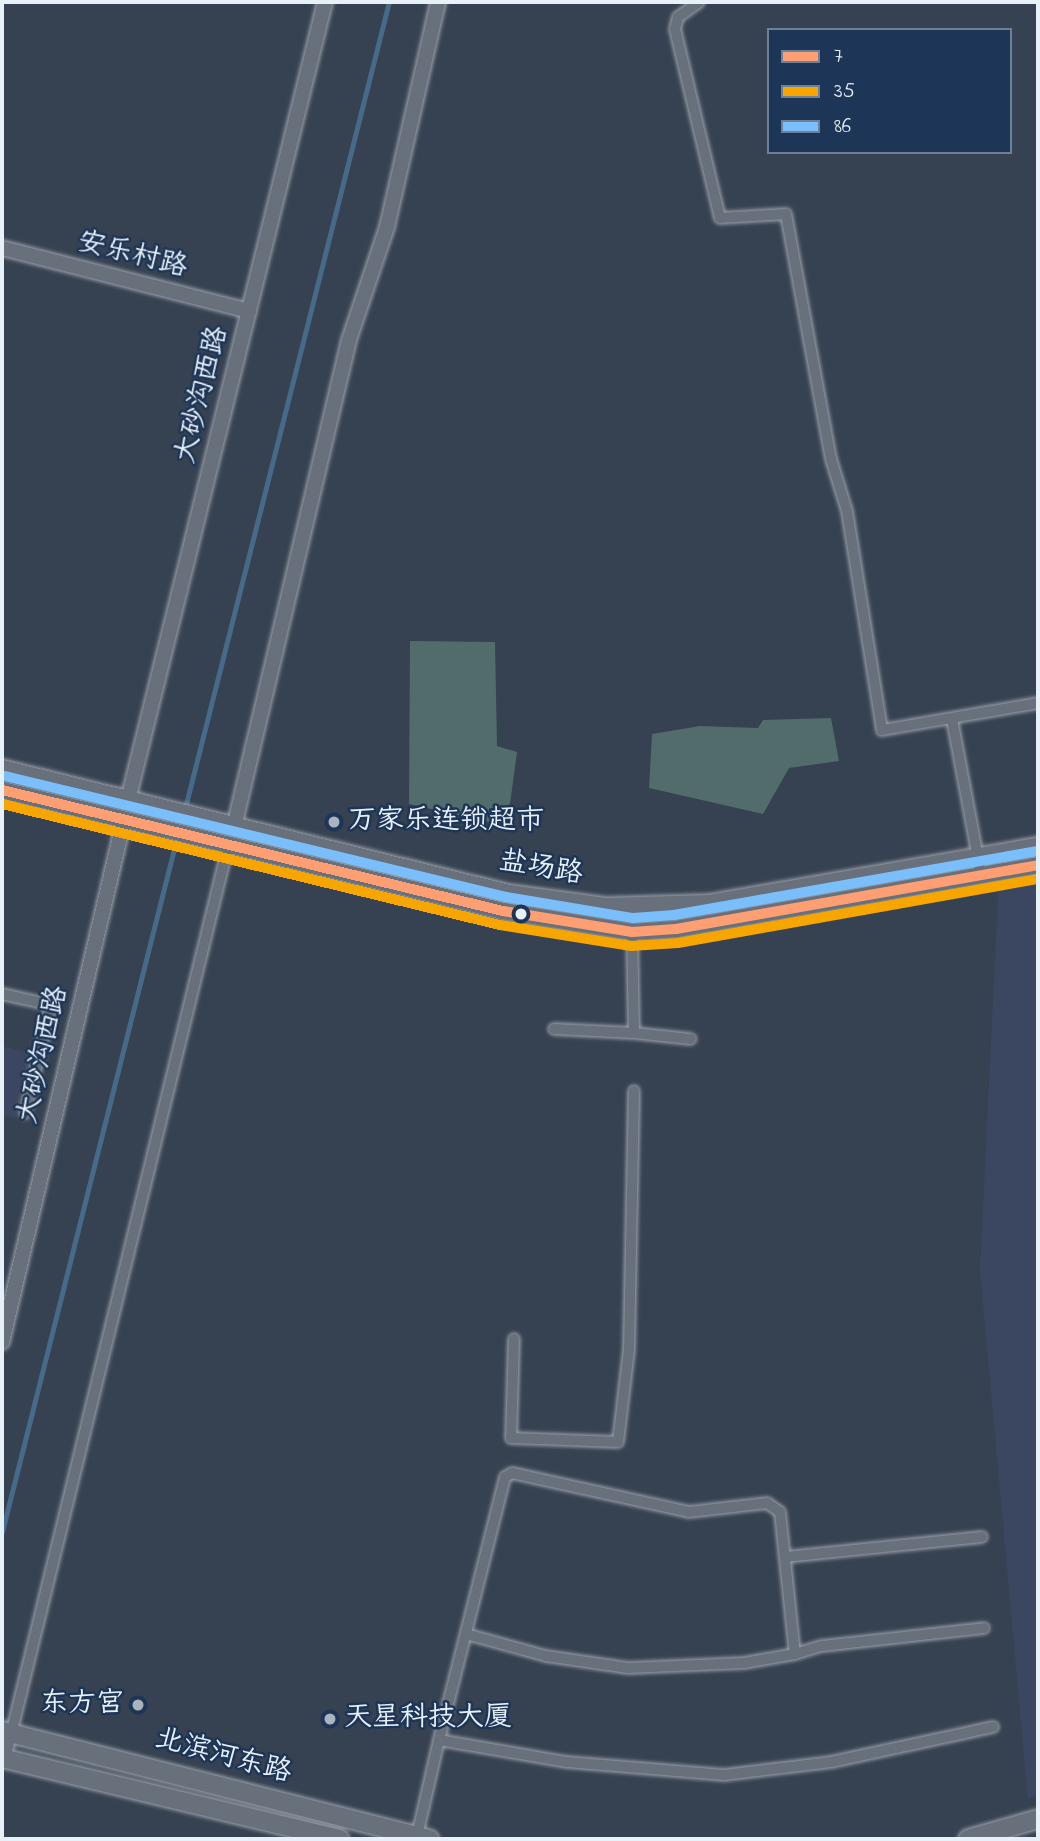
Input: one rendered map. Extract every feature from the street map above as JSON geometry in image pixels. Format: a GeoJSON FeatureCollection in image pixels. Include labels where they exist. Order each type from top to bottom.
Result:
{"type":"FeatureCollection","features":[{"type":"Feature","properties":{"kind":"main road","name":"盐场路"},"geometry":{"type":"LineString","coordinates":[[2,768],[509,893],[640,907],[709,903],[1038,846]]}},
{"type":"Feature","properties":{"kind":"main road","name":"盐场路"},"geometry":{"type":"LineString","coordinates":[[2,790],[503,911],[632,932],[676,929],[1038,865]]}},
{"type":"Feature","properties":{"kind":"main road","name":"北滨河东路"},"geometry":{"type":"LineString","coordinates":[[6,1732],[180,1773],[423,1838]]}},
{"type":"Feature","properties":{"kind":"main road","name":"北滨河东路"},"geometry":{"type":"LineString","coordinates":[[3,1758],[340,1839]]}},
{"type":"Feature","properties":{"kind":"main road"},"geometry":{"type":"LineString","coordinates":[[968,1839],[1038,1819]]}},
{"type":"Feature","properties":{"kind":"street","name":"大砂沟西路"},"geometry":{"type":"LineString","coordinates":[[128,800],[325,2]]}},
{"type":"Feature","properties":{"kind":"street"},"geometry":{"type":"LineString","coordinates":[[234,827],[349,341],[387,228],[438,2]]}},
{"type":"Feature","properties":{"kind":"street"},"geometry":{"type":"LineString","coordinates":[[699,2],[678,17],[675,29],[720,218],[786,214],[831,459],[847,511],[882,730],[1038,704]]}},
{"type":"Feature","properties":{"kind":"street","name":"安乐村路"},"geometry":{"type":"LineString","coordinates":[[2,248],[250,311]]}},
{"type":"Feature","properties":{"kind":"street"},"geometry":{"type":"LineString","coordinates":[[952,719],[981,874]]}},
{"type":"Feature","properties":{"kind":"street","name":"大砂沟西路"},"geometry":{"type":"LineString","coordinates":[[2,1342],[124,820]]}},
{"type":"Feature","properties":{"kind":"street"},"geometry":{"type":"LineString","coordinates":[[3,1758],[6,1732],[228,846]]}},
{"type":"Feature","properties":{"kind":"street"},"geometry":{"type":"LineString","coordinates":[[632,932],[634,1033]]}},
{"type":"Feature","properties":{"kind":"street"},"geometry":{"type":"LineString","coordinates":[[2,994],[51,1006],[25,1113]]}},
{"type":"Feature","properties":{"kind":"street"},"geometry":{"type":"LineString","coordinates":[[554,1029],[691,1039]]}},
{"type":"Feature","properties":{"kind":"street"},"geometry":{"type":"LineString","coordinates":[[514,1339],[511,1438],[618,1442],[629,1350],[634,1091]]}},
{"type":"Feature","properties":{"kind":"street"},"geometry":{"type":"LineString","coordinates":[[423,1838],[439,1740],[505,1477],[512,1473],[689,1512],[767,1503],[779,1512],[795,1654]]}},
{"type":"Feature","properties":{"kind":"street"},"geometry":{"type":"LineString","coordinates":[[785,1557],[982,1537]]}},
{"type":"Feature","properties":{"kind":"street"},"geometry":{"type":"LineString","coordinates":[[466,1634],[546,1656],[628,1668],[744,1663],[822,1646],[984,1628]]}},
{"type":"Feature","properties":{"kind":"street"},"geometry":{"type":"LineString","coordinates":[[439,1740],[568,1762],[724,1775],[831,1762],[993,1727]]}},
{"type":"Feature","properties":{"kind":"shaded area"},"geometry":{"type":"Polygon","coordinates":[[[1038,870],[1038,1794],[1028,1799],[980,1270],[999,876],[1038,870]]]}},
{"type":"Feature","properties":{"kind":"shaded area"},"geometry":{"type":"Polygon","coordinates":[[[2,1046],[31,1053],[15,1118],[2,1115],[2,1046]]]}},
{"type":"Feature","properties":{"kind":"green space"},"geometry":{"type":"Polygon","coordinates":[[[410,641],[495,642],[497,746],[517,752],[507,826],[409,804],[410,641]]]}},
{"type":"Feature","properties":{"kind":"green space"},"geometry":{"type":"Polygon","coordinates":[[[831,718],[839,761],[789,768],[763,814],[649,788],[652,734],[700,726],[758,728],[763,720],[831,718]]]}},
{"type":"Feature","properties":{"kind":"waterway"},"geometry":{"type":"LineString","coordinates":[[185,808],[389,2]]}},
{"type":"Feature","properties":{"kind":"waterway"},"geometry":{"type":"LineString","coordinates":[[2,1532],[177,837]]}},
{"type":"Feature","properties":{"kind":"transit line","name":"86"},"geometry":{"type":"LineString","coordinates":[[5,776],[506,897],[633,918],[674,915],[1036,851]]}},
{"type":"Feature","properties":{"kind":"transit line","name":"7"},"geometry":{"type":"LineString","coordinates":[[2,790],[503,911],[632,932],[676,929],[1038,865]]}},
{"type":"Feature","properties":{"kind":"transit line","name":"35"},"geometry":{"type":"LineString","coordinates":[[2,804],[500,925],[631,946],[678,943],[1038,879]]}},
{"type":"Feature","properties":{"kind":"place","name":"万家乐连锁超市"},"geometry":{"type":"Point","coordinates":[334,822]}},
{"type":"Feature","properties":{"kind":"place","name":"东方宫"},"geometry":{"type":"Point","coordinates":[138,1705]}},
{"type":"Feature","properties":{"kind":"place","name":"天星科技大厦"},"geometry":{"type":"Point","coordinates":[330,1719]}}]}
